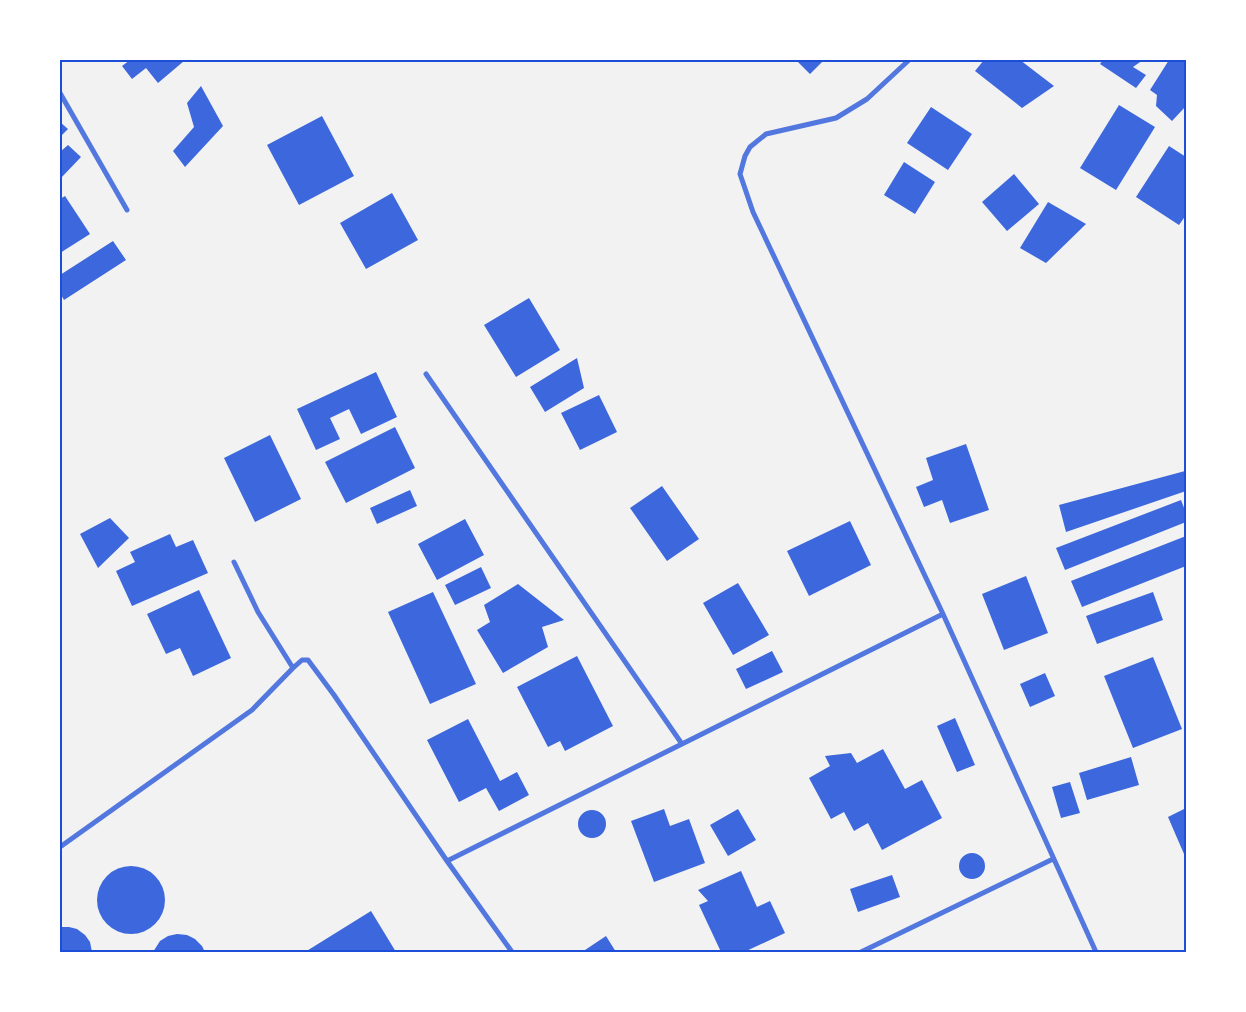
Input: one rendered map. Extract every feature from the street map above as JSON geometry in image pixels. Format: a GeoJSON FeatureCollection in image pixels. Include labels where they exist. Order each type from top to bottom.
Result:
{"type":"FeatureCollection","features":[{"type":"Feature","properties":{"kind":"street"},"geometry":{"type":"LineString","coordinates":[[909,60],[867,99],[836,118],[766,134],[750,147],[745,156],[740,174],[753,212],[943,614],[1096,952]]}},
{"type":"Feature","properties":{"kind":"street"},"geometry":{"type":"LineString","coordinates":[[60,93],[127,210]]}},
{"type":"Feature","properties":{"kind":"street"},"geometry":{"type":"LineString","coordinates":[[426,374],[682,744]]}},
{"type":"Feature","properties":{"kind":"street"},"geometry":{"type":"LineString","coordinates":[[234,562],[258,612],[292,668]]}},
{"type":"Feature","properties":{"kind":"street"},"geometry":{"type":"LineString","coordinates":[[446,861],[943,614]]}},
{"type":"Feature","properties":{"kind":"street"},"geometry":{"type":"LineString","coordinates":[[60,847],[252,710],[292,668],[302,660],[308,660],[446,861],[512,952]]}},
{"type":"Feature","properties":{"kind":"street"},"geometry":{"type":"LineString","coordinates":[[860,952],[1053,859]]}},
{"type":"Feature","properties":{"kind":"building"},"geometry":{"type":"Polygon","coordinates":[[[130,60],[184,61],[158,83],[146,68],[132,79],[122,66],[130,60]]]}},
{"type":"Feature","properties":{"kind":"building"},"geometry":{"type":"Polygon","coordinates":[[[796,60],[824,60],[810,74],[796,60]]]}},
{"type":"Feature","properties":{"kind":"building"},"geometry":{"type":"Polygon","coordinates":[[[984,60],[1020,60],[1054,86],[1022,108],[975,71],[984,60]]]}},
{"type":"Feature","properties":{"kind":"building"},"geometry":{"type":"Polygon","coordinates":[[[1103,60],[1143,60],[1133,67],[1146,75],[1136,88],[1100,64],[1103,60]]]}},
{"type":"Feature","properties":{"kind":"building"},"geometry":{"type":"Polygon","coordinates":[[[1169,60],[1186,60],[1186,106],[1172,121],[1156,106],[1157,95],[1150,90],[1169,60]]]}},
{"type":"Feature","properties":{"kind":"building"},"geometry":{"type":"Polygon","coordinates":[[[201,86],[223,126],[185,167],[173,151],[194,127],[187,103],[201,86]]]}},
{"type":"Feature","properties":{"kind":"building"},"geometry":{"type":"Polygon","coordinates":[[[1119,105],[1155,127],[1116,190],[1080,168],[1119,105]]]}},
{"type":"Feature","properties":{"kind":"building"},"geometry":{"type":"Polygon","coordinates":[[[931,107],[972,134],[948,170],[907,143],[931,107]]]}},
{"type":"Feature","properties":{"kind":"building"},"geometry":{"type":"Polygon","coordinates":[[[322,116],[354,176],[299,205],[267,145],[322,116]]]}},
{"type":"Feature","properties":{"kind":"building"},"geometry":{"type":"Polygon","coordinates":[[[60,122],[68,129],[60,137],[60,122]]]}},
{"type":"Feature","properties":{"kind":"building"},"geometry":{"type":"Polygon","coordinates":[[[68,145],[81,157],[60,179],[60,152],[68,145]]]}},
{"type":"Feature","properties":{"kind":"building"},"geometry":{"type":"Polygon","coordinates":[[[1169,146],[1186,157],[1186,215],[1179,225],[1136,197],[1169,146]]]}},
{"type":"Feature","properties":{"kind":"building"},"geometry":{"type":"Polygon","coordinates":[[[904,162],[935,182],[915,214],[884,195],[904,162]]]}},
{"type":"Feature","properties":{"kind":"building"},"geometry":{"type":"Polygon","coordinates":[[[1014,174],[1039,204],[1007,231],[982,202],[1014,174]]]}},
{"type":"Feature","properties":{"kind":"building"},"geometry":{"type":"Polygon","coordinates":[[[392,193],[418,240],[366,269],[340,223],[392,193]]]}},
{"type":"Feature","properties":{"kind":"building"},"geometry":{"type":"Polygon","coordinates":[[[65,196],[90,234],[60,253],[60,199],[65,196]]]}},
{"type":"Feature","properties":{"kind":"building"},"geometry":{"type":"Polygon","coordinates":[[[1048,202],[1086,224],[1046,263],[1020,248],[1048,202]]]}},
{"type":"Feature","properties":{"kind":"building"},"geometry":{"type":"Polygon","coordinates":[[[113,241],[126,260],[64,300],[60,293],[60,275],[113,241]]]}},
{"type":"Feature","properties":{"kind":"building"},"geometry":{"type":"Polygon","coordinates":[[[529,298],[560,350],[516,377],[484,325],[529,298]]]}},
{"type":"Feature","properties":{"kind":"building"},"geometry":{"type":"Polygon","coordinates":[[[577,358],[584,388],[545,412],[530,387],[577,358]]]}},
{"type":"Feature","properties":{"kind":"building"},"geometry":{"type":"Polygon","coordinates":[[[376,372],[397,417],[361,434],[349,409],[330,418],[340,439],[316,450],[297,409],[376,372]]]}},
{"type":"Feature","properties":{"kind":"building"},"geometry":{"type":"Polygon","coordinates":[[[599,395],[617,432],[580,450],[561,413],[599,395]]]}},
{"type":"Feature","properties":{"kind":"building"},"geometry":{"type":"Polygon","coordinates":[[[395,427],[415,468],[346,503],[325,462],[395,427]]]}},
{"type":"Feature","properties":{"kind":"building"},"geometry":{"type":"Polygon","coordinates":[[[270,435],[301,499],[255,522],[224,458],[270,435]]]}},
{"type":"Feature","properties":{"kind":"building"},"geometry":{"type":"Polygon","coordinates":[[[966,444],[989,510],[950,523],[942,500],[924,507],[916,487],[933,480],[926,458],[966,444]]]}},
{"type":"Feature","properties":{"kind":"building"},"geometry":{"type":"Polygon","coordinates":[[[1185,471],[1186,491],[1066,532],[1059,505],[1185,471]]]}},
{"type":"Feature","properties":{"kind":"building"},"geometry":{"type":"Polygon","coordinates":[[[662,486],[699,539],[667,561],[630,508],[662,486]]]}},
{"type":"Feature","properties":{"kind":"building"},"geometry":{"type":"Polygon","coordinates":[[[410,490],[417,506],[377,524],[370,508],[410,490]]]}},
{"type":"Feature","properties":{"kind":"building"},"geometry":{"type":"Polygon","coordinates":[[[1181,500],[1186,513],[1186,522],[1065,570],[1056,548],[1181,500]]]}},
{"type":"Feature","properties":{"kind":"building"},"geometry":{"type":"Polygon","coordinates":[[[110,518],[129,538],[98,568],[80,534],[110,518]]]}},
{"type":"Feature","properties":{"kind":"building"},"geometry":{"type":"Polygon","coordinates":[[[465,519],[484,555],[437,580],[418,544],[465,519]]]}},
{"type":"Feature","properties":{"kind":"building"},"geometry":{"type":"Polygon","coordinates":[[[850,521],[871,565],[809,596],[787,551],[850,521]]]}},
{"type":"Feature","properties":{"kind":"building"},"geometry":{"type":"Polygon","coordinates":[[[170,534],[176,547],[193,540],[208,573],[132,606],[116,571],[135,562],[130,552],[170,534]]]}},
{"type":"Feature","properties":{"kind":"building"},"geometry":{"type":"Polygon","coordinates":[[[1186,536],[1186,566],[1082,607],[1071,581],[1186,536]]]}},
{"type":"Feature","properties":{"kind":"building"},"geometry":{"type":"Polygon","coordinates":[[[481,567],[491,588],[455,605],[445,585],[481,567]]]}},
{"type":"Feature","properties":{"kind":"building"},"geometry":{"type":"Polygon","coordinates":[[[1026,576],[1048,633],[1004,650],[982,594],[1026,576]]]}},
{"type":"Feature","properties":{"kind":"building"},"geometry":{"type":"Polygon","coordinates":[[[738,583],[769,635],[733,655],[703,603],[738,583]]]}},
{"type":"Feature","properties":{"kind":"building"},"geometry":{"type":"Polygon","coordinates":[[[518,584],[564,620],[542,627],[548,647],[503,673],[477,630],[490,622],[484,605],[518,584]]]}},
{"type":"Feature","properties":{"kind":"building"},"geometry":{"type":"Polygon","coordinates":[[[199,590],[231,658],[193,676],[180,648],[166,654],[147,614],[199,590]]]}},
{"type":"Feature","properties":{"kind":"building"},"geometry":{"type":"Polygon","coordinates":[[[433,592],[476,684],[430,704],[388,612],[433,592]]]}},
{"type":"Feature","properties":{"kind":"building"},"geometry":{"type":"Polygon","coordinates":[[[1153,592],[1163,620],[1097,644],[1086,616],[1153,592]]]}},
{"type":"Feature","properties":{"kind":"building"},"geometry":{"type":"Polygon","coordinates":[[[772,651],[783,672],[746,689],[736,669],[772,651]]]}},
{"type":"Feature","properties":{"kind":"building"},"geometry":{"type":"Polygon","coordinates":[[[577,656],[613,726],[565,751],[560,741],[548,747],[517,687],[577,656]]]}},
{"type":"Feature","properties":{"kind":"building"},"geometry":{"type":"Polygon","coordinates":[[[1153,657],[1182,729],[1133,748],[1104,676],[1153,657]]]}},
{"type":"Feature","properties":{"kind":"building"},"geometry":{"type":"Polygon","coordinates":[[[1045,673],[1055,696],[1030,707],[1020,684],[1045,673]]]}},
{"type":"Feature","properties":{"kind":"building"},"geometry":{"type":"Polygon","coordinates":[[[955,718],[975,765],[957,772],[937,726],[955,718]]]}},
{"type":"Feature","properties":{"kind":"building"},"geometry":{"type":"Polygon","coordinates":[[[468,719],[500,781],[517,772],[529,795],[499,811],[486,788],[459,802],[427,740],[468,719]]]}},
{"type":"Feature","properties":{"kind":"building"},"geometry":{"type":"Polygon","coordinates":[[[883,749],[905,789],[922,780],[942,818],[882,850],[868,823],[854,831],[844,812],[831,819],[809,778],[830,766],[825,756],[851,753],[857,763],[883,749]]]}},
{"type":"Feature","properties":{"kind":"building"},"geometry":{"type":"Polygon","coordinates":[[[1131,757],[1139,785],[1087,800],[1079,773],[1131,757]]]}},
{"type":"Feature","properties":{"kind":"building"},"geometry":{"type":"Polygon","coordinates":[[[1070,782],[1080,813],[1061,818],[1052,787],[1070,782]]]}},
{"type":"Feature","properties":{"kind":"building"},"geometry":{"type":"Polygon","coordinates":[[[664,809],[670,826],[689,819],[705,863],[654,882],[631,821],[664,809]]]}},
{"type":"Feature","properties":{"kind":"building"},"geometry":{"type":"Polygon","coordinates":[[[738,809],[756,840],[728,856],[710,825],[738,809]]]}},
{"type":"Feature","properties":{"kind":"building"},"geometry":{"type":"Polygon","coordinates":[[[1184,809],[1186,814],[1186,853],[1184,854],[1168,817],[1184,809]]]}},
{"type":"Feature","properties":{"kind":"building"},"geometry":{"type":"Polygon","coordinates":[[[592,810],[602,814],[606,824],[602,834],[592,838],[582,834],[578,824],[582,814],[592,810]]]}},
{"type":"Feature","properties":{"kind":"building"},"geometry":{"type":"Polygon","coordinates":[[[972,853],[981,857],[985,866],[981,875],[972,879],[963,875],[959,866],[963,857],[972,853]]]}},
{"type":"Feature","properties":{"kind":"building"},"geometry":{"type":"Polygon","coordinates":[[[124,866],[138,866],[150,871],[160,881],[165,893],[165,907],[160,919],[150,929],[138,934],[124,934],[112,929],[102,919],[97,907],[97,893],[102,881],[112,871],[124,866]]]}},
{"type":"Feature","properties":{"kind":"building"},"geometry":{"type":"Polygon","coordinates":[[[741,871],[757,907],[770,901],[785,933],[744,952],[721,952],[699,905],[708,901],[698,890],[741,871]]]}},
{"type":"Feature","properties":{"kind":"building"},"geometry":{"type":"Polygon","coordinates":[[[892,875],[900,897],[858,912],[850,889],[892,875]]]}},
{"type":"Feature","properties":{"kind":"building"},"geometry":{"type":"Polygon","coordinates":[[[371,911],[396,952],[305,952],[371,911]]]}},
{"type":"Feature","properties":{"kind":"building"},"geometry":{"type":"Polygon","coordinates":[[[60,927],[77,929],[85,935],[90,942],[92,952],[60,952],[60,927]]]}},
{"type":"Feature","properties":{"kind":"building"},"geometry":{"type":"Polygon","coordinates":[[[177,934],[187,935],[195,939],[205,952],[153,952],[160,941],[168,936],[177,934]]]}},
{"type":"Feature","properties":{"kind":"building"},"geometry":{"type":"Polygon","coordinates":[[[606,936],[616,952],[582,952],[606,936]]]}}]}
